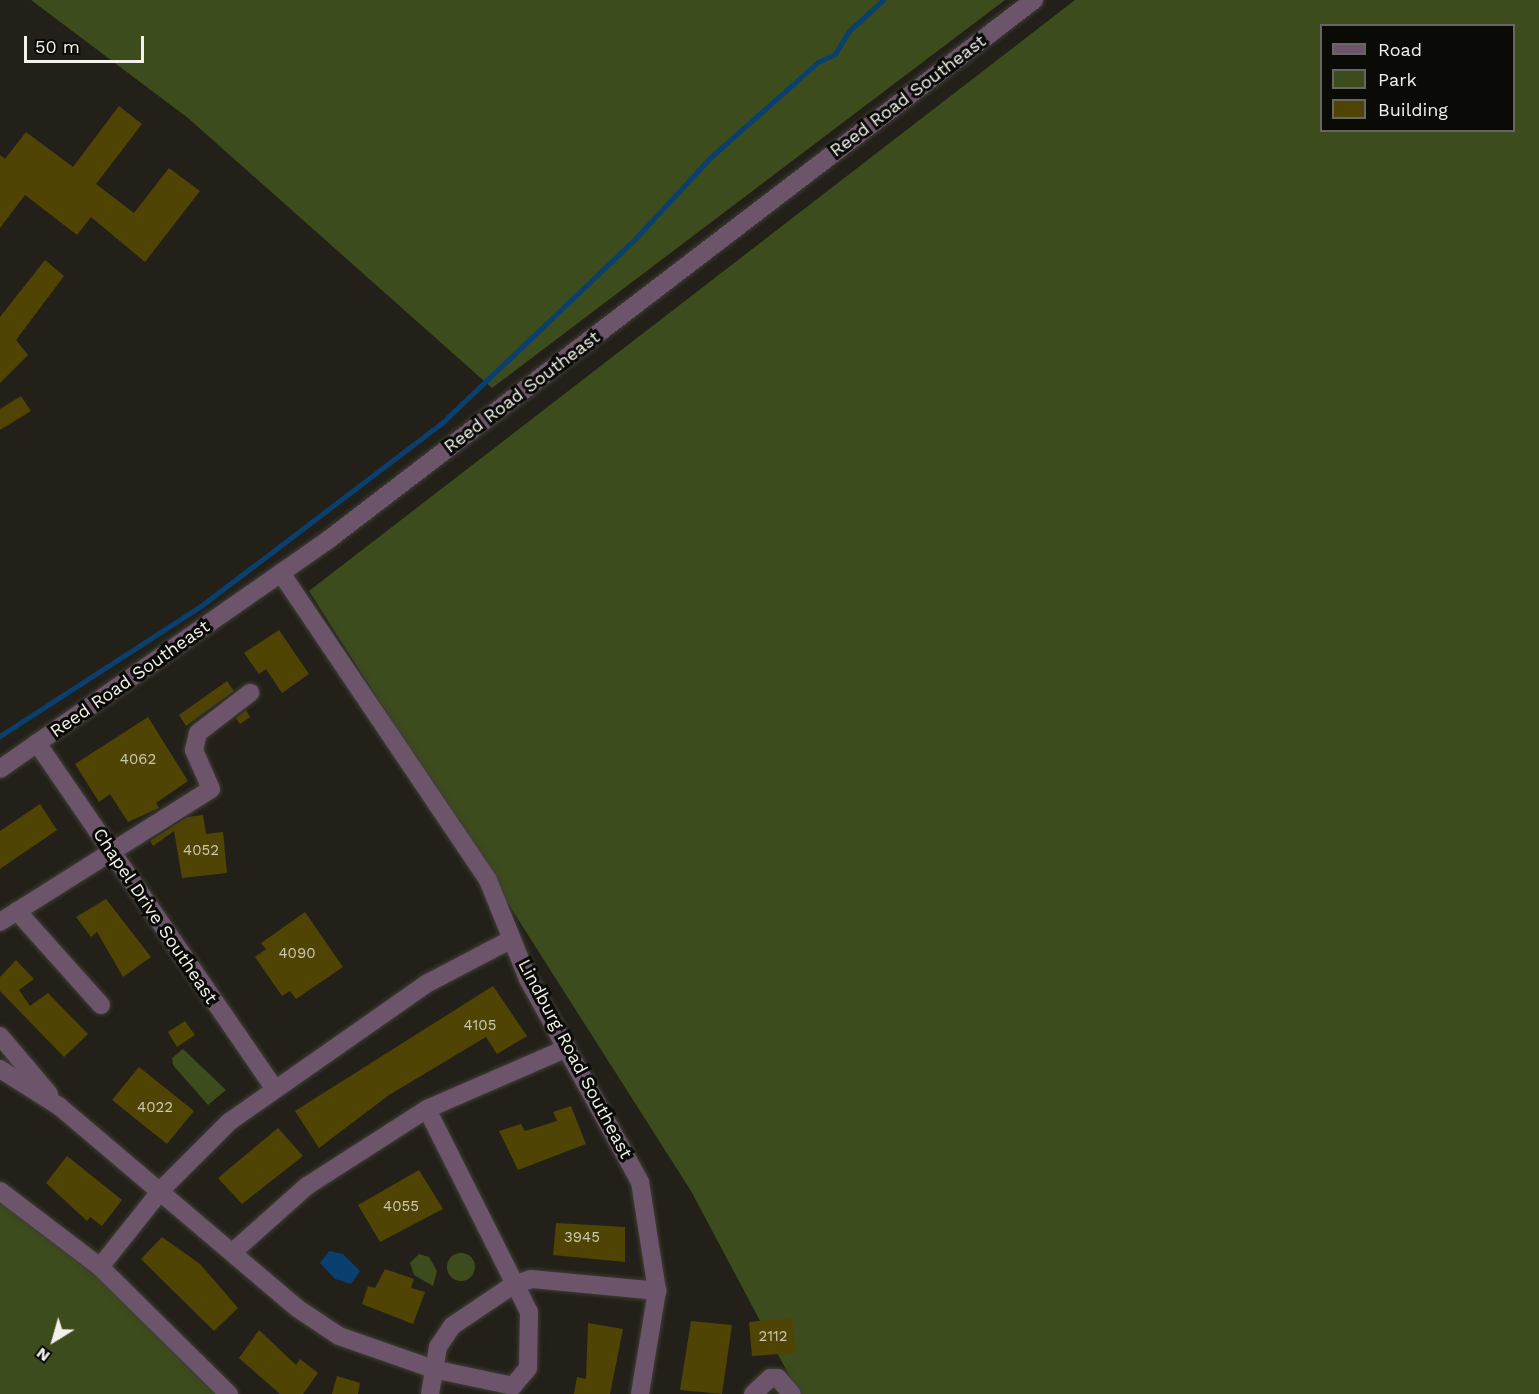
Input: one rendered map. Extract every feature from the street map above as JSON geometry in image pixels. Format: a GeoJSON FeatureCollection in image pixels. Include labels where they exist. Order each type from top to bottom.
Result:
{"type":"FeatureCollection","features":[{"type":"Feature","properties":{"kind":"street","name":"Reed Road Southeast"},"geometry":{"type":"LineString","coordinates":[[0,769],[281,573],[1034,0]]}},
{"type":"Feature","properties":{"kind":"street","name":"Lindburg Road Southeast"},"geometry":{"type":"LineString","coordinates":[[281,573],[449,815],[488,880],[512,939],[567,1048],[640,1182],[657,1292],[640,1394]]}},
{"type":"Feature","properties":{"kind":"street"},"geometry":{"type":"LineString","coordinates":[[0,922],[109,850],[211,789],[194,750],[198,733],[250,693]]}},
{"type":"Feature","properties":{"kind":"street","name":"Chapel Drive Southeast"},"geometry":{"type":"LineString","coordinates":[[37,743],[274,1088]]}},
{"type":"Feature","properties":{"kind":"street"},"geometry":{"type":"LineString","coordinates":[[16,911],[101,1005]]}},
{"type":"Feature","properties":{"kind":"street"},"geometry":{"type":"LineString","coordinates":[[100,1267],[162,1189],[229,1122],[274,1088],[426,984],[512,939]]}},
{"type":"Feature","properties":{"kind":"street"},"geometry":{"type":"LineString","coordinates":[[0,1036],[60,1107]]}},
{"type":"Feature","properties":{"kind":"street"},"geometry":{"type":"LineString","coordinates":[[234,1251],[307,1186],[427,1109],[567,1048]]}},
{"type":"Feature","properties":{"kind":"street"},"geometry":{"type":"LineString","coordinates":[[0,1069],[60,1107],[162,1189],[297,1308],[339,1336],[433,1369],[501,1387],[521,1380],[528,1368],[529,1312],[513,1285],[488,1221],[427,1109]]}},
{"type":"Feature","properties":{"kind":"street"},"geometry":{"type":"LineString","coordinates":[[0,1191],[100,1267],[230,1394]]}},
{"type":"Feature","properties":{"kind":"street"},"geometry":{"type":"LineString","coordinates":[[430,1394],[438,1347],[452,1326],[513,1285],[531,1279],[657,1292]]}},
{"type":"Feature","properties":{"kind":"street"},"geometry":{"type":"LineString","coordinates":[[753,1394],[770,1378],[783,1382],[792,1394]]}},
{"type":"Feature","properties":{"kind":"green space"},"geometry":{"type":"Polygon","coordinates":[[[31,0],[1005,0],[492,388],[188,118],[31,0]]]}},
{"type":"Feature","properties":{"kind":"green space"},"geometry":{"type":"Polygon","coordinates":[[[1075,0],[1539,0],[1539,1394],[799,1394],[691,1191],[309,591],[1075,0]]]}},
{"type":"Feature","properties":{"kind":"green space"},"geometry":{"type":"Polygon","coordinates":[[[183,1049],[226,1090],[208,1105],[173,1065],[172,1058],[183,1049]]]}},
{"type":"Feature","properties":{"kind":"green space"},"geometry":{"type":"Polygon","coordinates":[[[0,1191],[36,1215],[229,1394],[0,1394],[0,1191]]]}},
{"type":"Feature","properties":{"kind":"green space"},"geometry":{"type":"Polygon","coordinates":[[[461,1253],[471,1257],[475,1267],[471,1277],[461,1281],[451,1277],[447,1267],[451,1257],[461,1253]]]}},
{"type":"Feature","properties":{"kind":"green space"},"geometry":{"type":"Polygon","coordinates":[[[419,1254],[429,1257],[437,1271],[433,1286],[414,1275],[410,1263],[419,1254]]]}},
{"type":"Feature","properties":{"kind":"water"},"geometry":{"type":"Polygon","coordinates":[[[329,1251],[343,1254],[360,1271],[351,1284],[335,1279],[320,1263],[329,1251]]]}},
{"type":"Feature","properties":{"kind":"building"},"geometry":{"type":"Polygon","coordinates":[[[119,106],[142,124],[96,184],[134,213],[169,168],[200,191],[145,262],[91,217],[77,235],[25,195],[0,228],[0,155],[5,159],[26,132],[73,167],[119,106]]]}},
{"type":"Feature","properties":{"kind":"building"},"geometry":{"type":"Polygon","coordinates":[[[45,260],[64,276],[16,340],[28,355],[0,383],[0,317],[45,260]]]}},
{"type":"Feature","properties":{"kind":"building"},"geometry":{"type":"Polygon","coordinates":[[[21,396],[31,411],[0,430],[0,409],[21,396]]]}},
{"type":"Feature","properties":{"kind":"building"},"geometry":{"type":"Polygon","coordinates":[[[279,630],[309,674],[282,693],[266,669],[259,674],[244,653],[279,630]]]}},
{"type":"Feature","properties":{"kind":"building"},"geometry":{"type":"Polygon","coordinates":[[[227,681],[234,691],[186,726],[179,715],[227,681]]]}},
{"type":"Feature","properties":{"kind":"building"},"geometry":{"type":"Polygon","coordinates":[[[246,710],[250,717],[240,724],[236,718],[246,710]]]}},
{"type":"Feature","properties":{"kind":"building"},"geometry":{"type":"Polygon","coordinates":[[[148,717],[188,781],[156,803],[159,808],[128,822],[110,794],[99,802],[75,764],[148,717]]]}},
{"type":"Feature","properties":{"kind":"building"},"geometry":{"type":"Polygon","coordinates":[[[40,804],[57,830],[0,869],[0,831],[40,804]]]}},
{"type":"Feature","properties":{"kind":"building"},"geometry":{"type":"Polygon","coordinates":[[[203,815],[206,834],[223,832],[227,873],[182,878],[174,831],[153,846],[150,841],[187,817],[203,815]]]}},
{"type":"Feature","properties":{"kind":"building"},"geometry":{"type":"Polygon","coordinates":[[[106,899],[151,957],[123,977],[97,932],[91,937],[76,917],[106,899]]]}},
{"type":"Feature","properties":{"kind":"building"},"geometry":{"type":"Polygon","coordinates":[[[305,912],[343,967],[296,999],[290,991],[282,996],[255,957],[266,949],[261,943],[305,912]]]}},
{"type":"Feature","properties":{"kind":"building"},"geometry":{"type":"Polygon","coordinates":[[[16,960],[34,979],[19,990],[30,1006],[48,993],[88,1034],[64,1057],[0,991],[0,977],[16,960]]]}},
{"type":"Feature","properties":{"kind":"building"},"geometry":{"type":"Polygon","coordinates":[[[493,986],[527,1036],[497,1054],[486,1037],[389,1095],[319,1148],[295,1111],[493,986]]]}},
{"type":"Feature","properties":{"kind":"building"},"geometry":{"type":"Polygon","coordinates":[[[185,1021],[195,1035],[177,1047],[168,1032],[185,1021]]]}},
{"type":"Feature","properties":{"kind":"building"},"geometry":{"type":"Polygon","coordinates":[[[139,1067],[194,1111],[167,1144],[112,1100],[139,1067]]]}},
{"type":"Feature","properties":{"kind":"building"},"geometry":{"type":"Polygon","coordinates":[[[571,1106],[586,1144],[518,1170],[499,1131],[521,1124],[525,1131],[557,1121],[553,1112],[571,1106]]]}},
{"type":"Feature","properties":{"kind":"building"},"geometry":{"type":"Polygon","coordinates":[[[278,1128],[303,1156],[242,1204],[218,1178],[278,1128]]]}},
{"type":"Feature","properties":{"kind":"building"},"geometry":{"type":"Polygon","coordinates":[[[67,1156],[122,1200],[102,1226],[90,1217],[87,1221],[46,1183],[67,1156]]]}},
{"type":"Feature","properties":{"kind":"building"},"geometry":{"type":"Polygon","coordinates":[[[419,1170],[443,1209],[380,1242],[358,1205],[419,1170]]]}},
{"type":"Feature","properties":{"kind":"building"},"geometry":{"type":"Polygon","coordinates":[[[556,1223],[625,1227],[625,1262],[553,1255],[556,1223]]]}},
{"type":"Feature","properties":{"kind":"building"},"geometry":{"type":"Polygon","coordinates":[[[162,1237],[200,1264],[238,1308],[214,1331],[141,1259],[162,1237]]]}},
{"type":"Feature","properties":{"kind":"building"},"geometry":{"type":"Polygon","coordinates":[[[385,1269],[414,1279],[411,1288],[425,1292],[413,1324],[362,1304],[368,1286],[375,1288],[385,1269]]]}},
{"type":"Feature","properties":{"kind":"building"},"geometry":{"type":"Polygon","coordinates":[[[792,1318],[796,1353],[752,1356],[749,1322],[792,1318]]]}},
{"type":"Feature","properties":{"kind":"building"},"geometry":{"type":"Polygon","coordinates":[[[691,1321],[732,1325],[722,1394],[680,1390],[691,1321]]]}},
{"type":"Feature","properties":{"kind":"building"},"geometry":{"type":"Polygon","coordinates":[[[588,1323],[623,1329],[610,1394],[574,1394],[577,1377],[586,1379],[588,1323]]]}},
{"type":"Feature","properties":{"kind":"building"},"geometry":{"type":"Polygon","coordinates":[[[259,1330],[296,1365],[300,1359],[318,1373],[303,1394],[280,1394],[239,1358],[259,1330]]]}},
{"type":"Feature","properties":{"kind":"building"},"geometry":{"type":"Polygon","coordinates":[[[337,1376],[360,1383],[358,1394],[332,1394],[337,1376]]]}},
{"type":"Feature","properties":{"kind":"waterway"},"geometry":{"type":"LineString","coordinates":[[0,736],[201,606],[443,422],[637,237],[710,158],[818,62],[835,54],[848,32],[883,0]]}}]}
